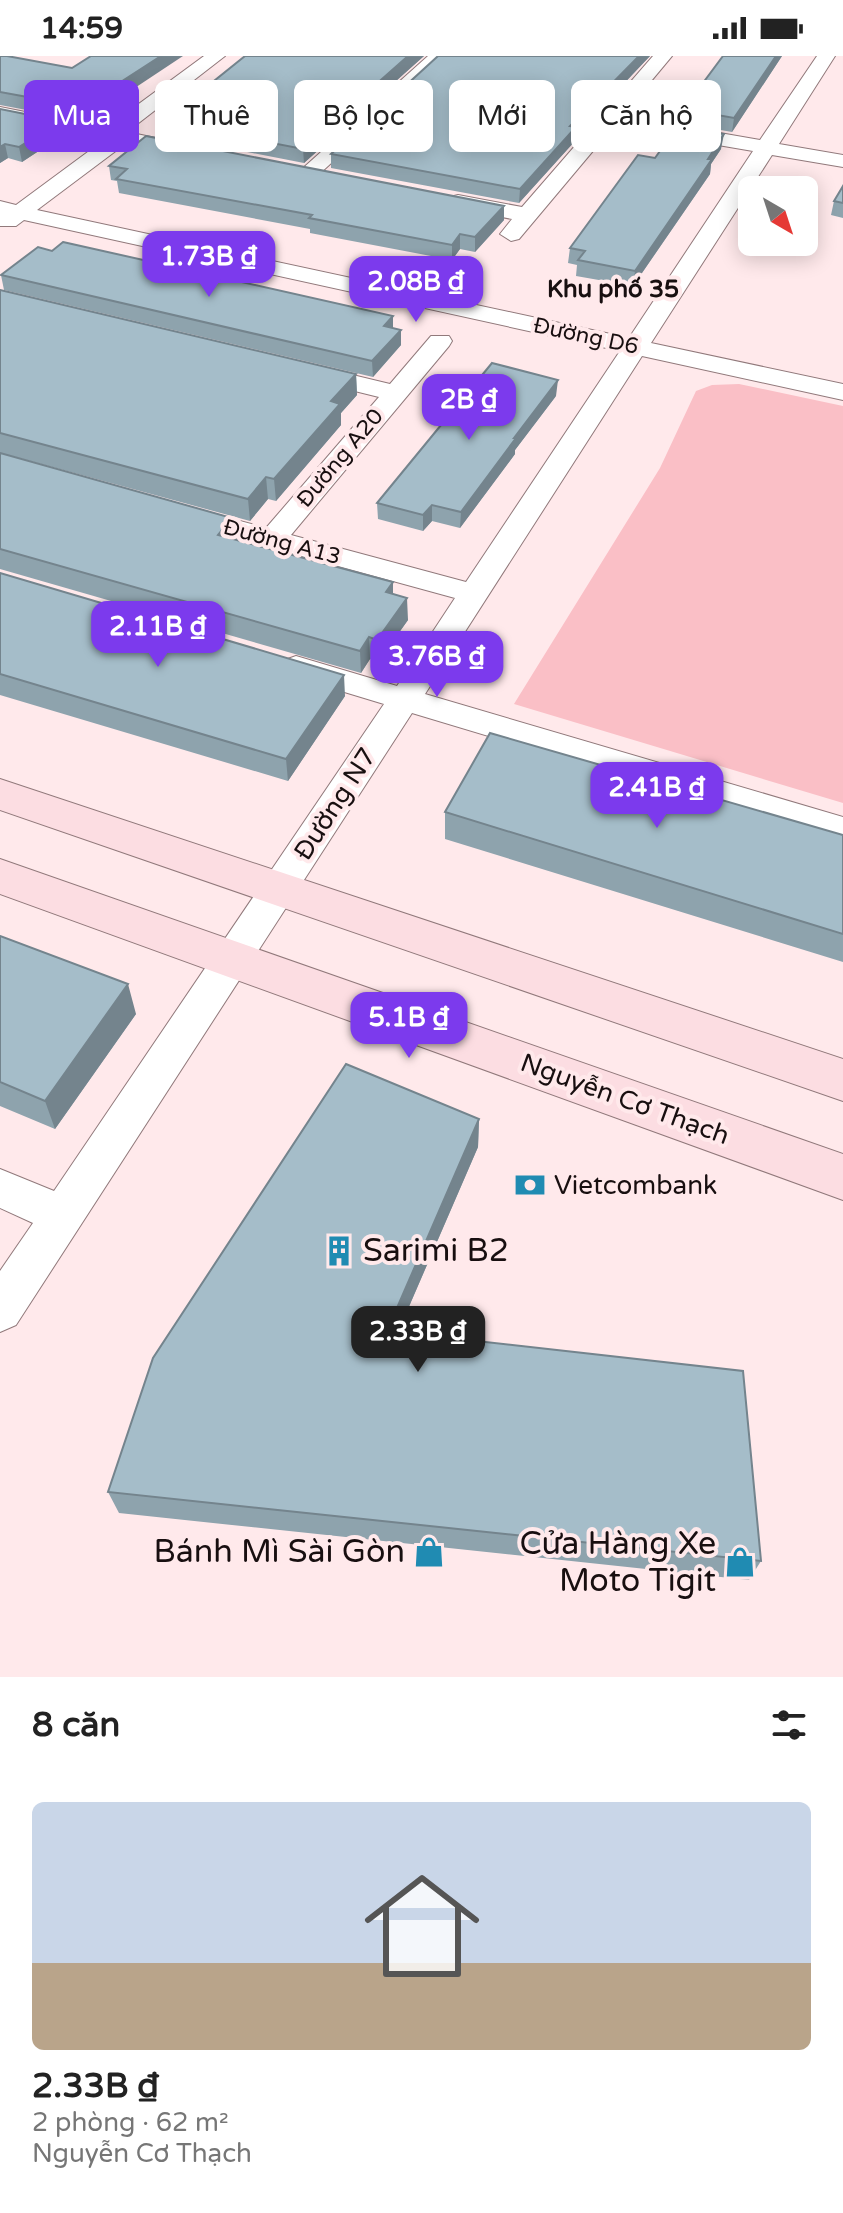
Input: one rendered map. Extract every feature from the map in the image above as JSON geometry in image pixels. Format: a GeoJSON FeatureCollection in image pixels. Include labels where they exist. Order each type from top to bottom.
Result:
{"type":"FeatureCollection","features":[{"type":"Feature","properties":{"kind":"main road"},"geometry":{"type":"LineString","coordinates":[[0,794],[843,1080]]}},
{"type":"Feature","properties":{"kind":"main road","name":"Nguyễn Cơ Thạch"},"geometry":{"type":"LineString","coordinates":[[0,876],[843,1177]]}},
{"type":"Feature","properties":{"kind":"street"},"geometry":{"type":"LineString","coordinates":[[139,113],[216,56]]}},
{"type":"Feature","properties":{"kind":"street"},"geometry":{"type":"LineString","coordinates":[[340,179],[301,172],[439,56]]}},
{"type":"Feature","properties":{"kind":"street"},"geometry":{"type":"LineString","coordinates":[[643,80],[663,56]]}},
{"type":"Feature","properties":{"kind":"street","name":"Đường N7"},"geometry":{"type":"LineString","coordinates":[[0,1310],[826,56]]}},
{"type":"Feature","properties":{"kind":"street"},"geometry":{"type":"LineString","coordinates":[[0,113],[24,118]]}},
{"type":"Feature","properties":{"kind":"street"},"geometry":{"type":"LineString","coordinates":[[721,139],[843,161]]}},
{"type":"Feature","properties":{"kind":"street"},"geometry":{"type":"LineString","coordinates":[[139,141],[215,155]]}},
{"type":"Feature","properties":{"kind":"street"},"geometry":{"type":"LineString","coordinates":[[9,205],[85,152]]}},
{"type":"Feature","properties":{"kind":"street"},"geometry":{"type":"LineString","coordinates":[[509,236],[581,152]]}},
{"type":"Feature","properties":{"kind":"street"},"geometry":{"type":"LineString","coordinates":[[434,197],[527,215]]}},
{"type":"Feature","properties":{"kind":"street","name":"Đường D6"},"geometry":{"type":"LineString","coordinates":[[9,205],[641,338],[843,372]]}},
{"type":"Feature","properties":{"kind":"street","name":"Đường D6"},"geometry":{"type":"LineString","coordinates":[[641,338],[843,392]]}},
{"type":"Feature","properties":{"kind":"street","name":"Đường A20"},"geometry":{"type":"LineString","coordinates":[[272,539],[440,341]]}},
{"type":"Feature","properties":{"kind":"street"},"geometry":{"type":"LineString","coordinates":[[289,368],[395,393]]}},
{"type":"Feature","properties":{"kind":"street","name":"Đường A13"},"geometry":{"type":"LineString","coordinates":[[151,506],[472,593]]}},
{"type":"Feature","properties":{"kind":"street"},"geometry":{"type":"LineString","coordinates":[[269,659],[843,830]]}},
{"type":"Feature","properties":{"kind":"street"},"geometry":{"type":"LineString","coordinates":[[0,1188],[61,1215]]}},
{"type":"Feature","properties":{"kind":"shaded area"},"geometry":{"type":"Polygon","coordinates":[[[739,384],[843,406],[843,803],[514,704],[660,468],[696,391],[712,385],[739,384]]]}},
{"type":"Feature","properties":{"kind":"building"},"geometry":{"type":"Polygon","coordinates":[[[0,56],[72,68],[91,56],[161,56],[124,80],[24,80],[24,96],[0,92],[0,56]]]}},
{"type":"Feature","properties":{"kind":"building"},"geometry":{"type":"Polygon","coordinates":[[[245,56],[408,56],[381,80],[294,80],[294,147],[278,144],[278,80],[215,80],[245,56]]]}},
{"type":"Feature","properties":{"kind":"building"},"geometry":{"type":"Polygon","coordinates":[[[438,56],[639,56],[615,80],[571,80],[571,133],[555,150],[555,80],[449,80],[449,152],[553,152],[520,189],[331,154],[433,152],[433,80],[412,80],[438,56]]]}},
{"type":"Feature","properties":{"kind":"building"},"geometry":{"type":"Polygon","coordinates":[[[723,56],[776,56],[734,118],[721,116],[721,80],[705,80],[723,56]]]}},
{"type":"Feature","properties":{"kind":"building"},"geometry":{"type":"Polygon","coordinates":[[[0,109],[24,114],[24,144],[19,147],[5,144],[0,147],[0,109]]]}},
{"type":"Feature","properties":{"kind":"building"},"geometry":{"type":"Polygon","coordinates":[[[146,136],[155,138],[155,152],[228,152],[504,206],[475,237],[460,234],[452,245],[309,218],[312,215],[116,179],[127,169],[109,166],[126,152],[139,152],[139,142],[146,136]]]}},
{"type":"Feature","properties":{"kind":"building"},"geometry":{"type":"Polygon","coordinates":[[[659,152],[712,152],[708,159],[712,159],[635,271],[578,260],[585,251],[570,248],[638,155],[655,158],[659,152]]]}},
{"type":"Feature","properties":{"kind":"building"},"geometry":{"type":"Polygon","coordinates":[[[843,186],[843,203],[834,201],[843,186]]]}},
{"type":"Feature","properties":{"kind":"building"},"geometry":{"type":"Polygon","coordinates":[[[63,242],[393,316],[384,326],[401,330],[372,361],[1,275],[38,247],[52,251],[63,242]]]}},
{"type":"Feature","properties":{"kind":"building"},"geometry":{"type":"Polygon","coordinates":[[[0,290],[356,374],[331,401],[340,404],[274,479],[266,477],[248,499],[0,433],[0,290]]]}},
{"type":"Feature","properties":{"kind":"building"},"geometry":{"type":"Polygon","coordinates":[[[492,363],[558,380],[461,512],[432,505],[423,515],[377,503],[492,363]]]}},
{"type":"Feature","properties":{"kind":"building"},"geometry":{"type":"Polygon","coordinates":[[[0,453],[232,518],[218,535],[393,582],[386,592],[407,598],[377,640],[369,637],[360,651],[0,549],[0,453]]]}},
{"type":"Feature","properties":{"kind":"building"},"geometry":{"type":"Polygon","coordinates":[[[0,573],[344,675],[286,759],[0,674],[0,573]]]}},
{"type":"Feature","properties":{"kind":"building"},"geometry":{"type":"Polygon","coordinates":[[[490,733],[843,835],[843,934],[445,812],[490,733]]]}},
{"type":"Feature","properties":{"kind":"building"},"geometry":{"type":"Polygon","coordinates":[[[0,936],[128,984],[45,1101],[0,1082],[0,936]]]}},
{"type":"Feature","properties":{"kind":"building","name":"Sarimi B2"},"geometry":{"type":"Polygon","coordinates":[[[346,1064],[479,1119],[387,1331],[743,1371],[761,1561],[108,1492],[153,1358],[346,1064]]]}},
{"type":"Feature","properties":{"kind":"place","name":"Vietcombank"},"geometry":{"type":"Point","coordinates":[530,1185]}},
{"type":"Feature","properties":{"kind":"place","name":"Sarimi B2"},"geometry":{"type":"Point","coordinates":[339,1251]}},
{"type":"Feature","properties":{"kind":"place","name":"Bánh Mì Sài Gòn"},"geometry":{"type":"Point","coordinates":[429,1552]}},
{"type":"Feature","properties":{"kind":"place","name":"Cửa Hàng Xe Moto Tigit"},"geometry":{"type":"Point","coordinates":[740,1562]}},
{"type":"Feature","properties":{"kind":"district","name":"Khu phố 35"},"geometry":{"type":"Point","coordinates":[613,289]}}]}
